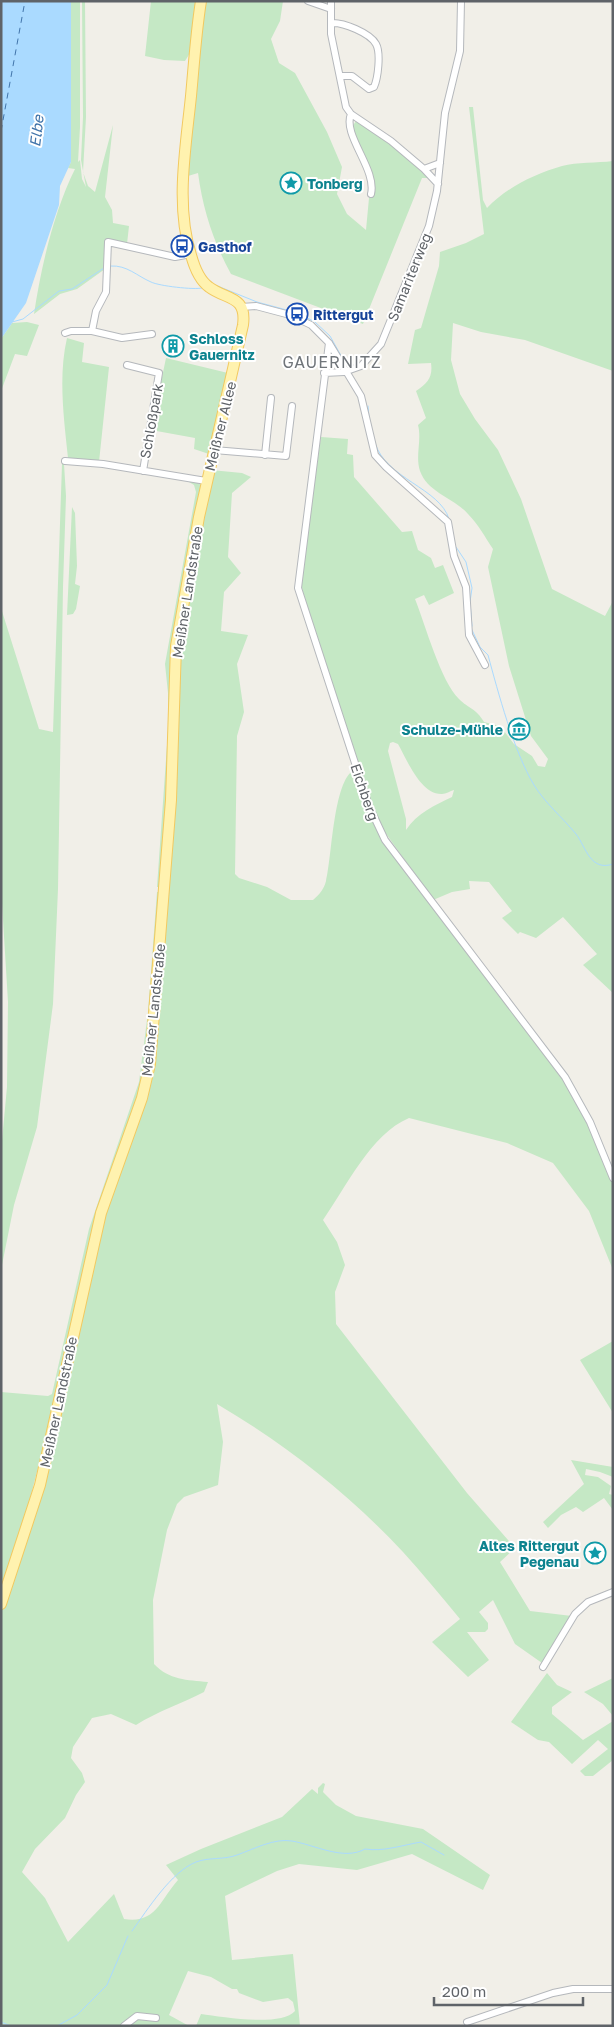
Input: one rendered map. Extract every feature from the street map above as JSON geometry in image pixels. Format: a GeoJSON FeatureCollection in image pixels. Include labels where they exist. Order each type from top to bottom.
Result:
{"type":"FeatureCollection","features":[{"type":"Feature","properties":{"kind":"main road"},"geometry":{"type":"LineString","coordinates":[[201,1],[187,141],[184,209],[191,254],[204,282],[211,289],[237,301],[241,307]]}},
{"type":"Feature","properties":{"kind":"main road","name":"Meißner Allee"},"geometry":{"type":"LineString","coordinates":[[198,517],[243,325],[241,307]]}},
{"type":"Feature","properties":{"kind":"main road","name":"Meißner Landstraße"},"geometry":{"type":"LineString","coordinates":[[1,1604],[40,1485],[101,1213],[142,1098],[150,1064],[171,800],[176,646],[198,517]]}},
{"type":"Feature","properties":{"kind":"street"},"geometry":{"type":"LineString","coordinates":[[308,1],[331,9]]}},
{"type":"Feature","properties":{"kind":"street"},"geometry":{"type":"LineString","coordinates":[[331,1],[331,26],[344,101],[352,114],[391,141],[424,169],[438,184]]}},
{"type":"Feature","properties":{"kind":"street","name":"Samariterweg"},"geometry":{"type":"LineString","coordinates":[[347,371],[364,363],[381,344],[430,226],[438,184],[445,113],[460,50],[461,1]]}},
{"type":"Feature","properties":{"kind":"street"},"geometry":{"type":"LineString","coordinates":[[331,26],[344,23],[374,41],[378,48],[374,87],[369,88],[352,76],[340,76]]}},
{"type":"Feature","properties":{"kind":"street"},"geometry":{"type":"LineString","coordinates":[[352,114],[350,127],[369,174],[371,194]]}},
{"type":"Feature","properties":{"kind":"street"},"geometry":{"type":"LineString","coordinates":[[424,169],[440,163]]}},
{"type":"Feature","properties":{"kind":"street"},"geometry":{"type":"LineString","coordinates":[[92,331],[96,311],[106,292],[108,242],[175,257],[191,254]]}},
{"type":"Feature","properties":{"kind":"street"},"geometry":{"type":"LineString","coordinates":[[241,307],[256,306],[295,317],[311,325],[329,343],[347,371],[364,404],[375,455],[448,522],[454,556],[466,587],[469,636],[485,665]]}},
{"type":"Feature","properties":{"kind":"street"},"geometry":{"type":"LineString","coordinates":[[65,333],[71,330],[92,331],[122,338],[152,334]]}},
{"type":"Feature","properties":{"kind":"street","name":"Eichberg"},"geometry":{"type":"LineString","coordinates":[[329,343],[324,373],[317,450],[304,532],[298,588],[369,806],[385,840],[565,1077],[590,1122],[613,1178]]}},
{"type":"Feature","properties":{"kind":"street","name":"Schloßpark"},"geometry":{"type":"LineString","coordinates":[[127,365],[159,373],[143,471]]}},
{"type":"Feature","properties":{"kind":"street"},"geometry":{"type":"LineString","coordinates":[[324,373],[347,371]]}},
{"type":"Feature","properties":{"kind":"street"},"geometry":{"type":"LineString","coordinates":[[265,456],[271,398]]}},
{"type":"Feature","properties":{"kind":"street"},"geometry":{"type":"LineString","coordinates":[[214,450],[265,456],[286,456],[292,406]]}},
{"type":"Feature","properties":{"kind":"street","name":"Schloßpark"},"geometry":{"type":"LineString","coordinates":[[66,461],[103,464],[206,481]]}},
{"type":"Feature","properties":{"kind":"street"},"geometry":{"type":"LineString","coordinates":[[544,1667],[575,1614],[588,1602],[613,1592]]}},
{"type":"Feature","properties":{"kind":"street"},"geometry":{"type":"LineString","coordinates":[[466,2022],[553,1993],[573,1990],[613,1989]]}},
{"type":"Feature","properties":{"kind":"street"},"geometry":{"type":"LineString","coordinates":[[124,2026],[130,2019],[137,2016],[156,2018]]}},
{"type":"Feature","properties":{"kind":"green space"},"geometry":{"type":"Polygon","coordinates":[[[71,1],[80,1],[80,127],[78,162],[80,160],[82,179],[86,187],[83,173],[88,186],[95,192],[113,125],[105,197],[112,210],[113,223],[129,226],[127,244],[109,241],[105,269],[77,289],[60,294],[34,314],[49,240],[67,185],[75,169],[68,168],[71,162],[71,1]]]}},
{"type":"Feature","properties":{"kind":"green space"},"geometry":{"type":"Polygon","coordinates":[[[82,1],[85,1],[86,117],[83,171],[81,160],[83,117],[82,1]]]}},
{"type":"Feature","properties":{"kind":"green space"},"geometry":{"type":"Polygon","coordinates":[[[151,1],[198,1],[190,53],[185,61],[164,60],[145,56],[151,1]]]}},
{"type":"Feature","properties":{"kind":"green space"},"geometry":{"type":"Polygon","coordinates":[[[204,1],[283,1],[280,21],[271,39],[279,63],[295,73],[327,132],[342,167],[337,194],[347,214],[366,230],[369,198],[374,189],[352,127],[356,121],[386,139],[430,178],[422,178],[363,324],[231,274],[225,262],[210,225],[198,173],[188,176],[204,1]]]}},
{"type":"Feature","properties":{"kind":"green space"},"geometry":{"type":"Polygon","coordinates":[[[469,107],[473,107],[483,200],[487,208],[521,182],[541,173],[568,165],[613,161],[613,371],[525,340],[481,332],[453,323],[451,360],[460,394],[475,419],[498,450],[521,499],[552,589],[605,616],[613,601],[613,993],[583,965],[597,954],[563,917],[536,938],[520,932],[518,934],[502,918],[512,911],[489,882],[469,881],[470,889],[452,892],[433,900],[375,818],[300,579],[321,437],[348,439],[347,454],[353,455],[354,477],[402,532],[412,531],[418,550],[431,558],[435,568],[443,565],[454,593],[429,605],[424,595],[415,599],[434,652],[452,691],[475,711],[484,722],[500,726],[514,744],[532,756],[538,766],[545,767],[548,759],[531,736],[509,666],[488,567],[493,549],[478,526],[462,508],[429,485],[420,471],[419,465],[418,425],[426,418],[416,391],[429,379],[431,363],[408,364],[415,330],[421,328],[439,266],[440,252],[466,243],[484,234],[469,107]],[[390,743],[388,751],[406,819],[406,830],[421,814],[452,797],[454,790],[442,794],[434,793],[428,789],[421,783],[410,767],[398,744],[390,743]]]}},
{"type":"Feature","properties":{"kind":"green space"},"geometry":{"type":"Polygon","coordinates":[[[27,322],[39,325],[27,356],[15,354],[1,391],[1,339],[12,323],[27,322]]]}},
{"type":"Feature","properties":{"kind":"green space"},"geometry":{"type":"Polygon","coordinates":[[[67,338],[84,343],[82,362],[109,367],[99,462],[68,458],[62,383],[67,338]]]}},
{"type":"Feature","properties":{"kind":"green space"},"geometry":{"type":"Polygon","coordinates":[[[166,358],[228,373],[209,454],[194,449],[195,438],[151,430],[166,358]]]}},
{"type":"Feature","properties":{"kind":"green space"},"geometry":{"type":"Polygon","coordinates":[[[62,464],[64,464],[66,496],[58,889],[53,1004],[37,1127],[14,1205],[1,1270],[1,1151],[7,1087],[8,1002],[1,887],[1,608],[39,729],[53,732],[62,464]]]}},
{"type":"Feature","properties":{"kind":"green space"},"geometry":{"type":"Polygon","coordinates":[[[211,470],[242,473],[251,477],[232,493],[228,557],[241,573],[224,592],[221,631],[248,635],[237,664],[244,712],[237,736],[235,874],[239,878],[267,887],[291,900],[313,900],[321,892],[325,884],[337,804],[347,777],[354,770],[369,816],[387,846],[560,1073],[602,1153],[613,1185],[613,1270],[589,1211],[553,1163],[507,1143],[409,1118],[395,1126],[371,1149],[350,1177],[323,1220],[337,1242],[345,1265],[335,1292],[336,1324],[467,1493],[515,1548],[500,1562],[530,1611],[572,1616],[542,1663],[515,1644],[493,1600],[479,1612],[488,1623],[488,1629],[485,1632],[467,1632],[489,1660],[468,1677],[432,1642],[460,1619],[403,1552],[361,1510],[315,1471],[267,1436],[217,1404],[223,1442],[218,1485],[184,1497],[177,1504],[167,1530],[153,1600],[154,1664],[172,1676],[186,1680],[208,1682],[204,1692],[136,1725],[111,1714],[92,1718],[73,1747],[71,1758],[82,1773],[85,1782],[76,1795],[65,1818],[35,1849],[22,1872],[45,1898],[68,1942],[114,1894],[124,1919],[135,1920],[150,1914],[178,1880],[166,1865],[282,1817],[312,1789],[318,1794],[318,1788],[323,1783],[325,1784],[323,1792],[336,1805],[356,1816],[423,1829],[490,1875],[483,1890],[412,1854],[357,1870],[299,1864],[277,1871],[225,1896],[232,1960],[293,1954],[300,2026],[196,2026],[201,2014],[237,2019],[265,2020],[288,2016],[295,2011],[293,2002],[288,1998],[263,2002],[239,1993],[237,1989],[232,1989],[211,1977],[188,1971],[169,2015],[189,2026],[1,2026],[1,1613],[98,1232],[144,1102],[182,634],[211,470]]]}},
{"type":"Feature","properties":{"kind":"green space"},"geometry":{"type":"Polygon","coordinates":[[[195,481],[201,485],[186,585],[171,736],[160,887],[157,887],[168,731],[168,693],[165,664],[196,492],[194,485],[189,482],[195,481]]]}},
{"type":"Feature","properties":{"kind":"green space"},"geometry":{"type":"Polygon","coordinates":[[[72,507],[75,513],[77,566],[75,584],[80,586],[76,609],[73,614],[67,615],[72,507]]]}},
{"type":"Feature","properties":{"kind":"green space"},"geometry":{"type":"Polygon","coordinates":[[[157,892],[159,892],[144,1079],[120,1149],[40,1473],[1,1595],[1,1392],[48,1396],[52,1394],[89,1229],[139,1082],[148,1012],[157,892]]]}},
{"type":"Feature","properties":{"kind":"green space"},"geometry":{"type":"Polygon","coordinates":[[[613,1341],[613,1413],[580,1360],[613,1341]]]}},
{"type":"Feature","properties":{"kind":"green space"},"geometry":{"type":"Polygon","coordinates":[[[571,1460],[613,1467],[613,1477],[586,1469],[585,1475],[598,1477],[611,1486],[609,1494],[613,1495],[613,1510],[604,1498],[583,1512],[576,1507],[561,1515],[548,1528],[543,1522],[584,1484],[571,1460]]]}},
{"type":"Feature","properties":{"kind":"green space"},"geometry":{"type":"Polygon","coordinates":[[[547,1673],[557,1685],[572,1692],[552,1707],[552,1714],[583,1740],[613,1721],[613,1760],[593,1776],[585,1776],[580,1771],[608,1749],[598,1740],[572,1764],[549,1742],[538,1740],[511,1722],[547,1673]]]}},
{"type":"Feature","properties":{"kind":"green space"},"geometry":{"type":"Polygon","coordinates":[[[613,1678],[613,1716],[603,1704],[584,1692],[613,1678]]]}},
{"type":"Feature","properties":{"kind":"water","name":"Elbe"},"geometry":{"type":"Polygon","coordinates":[[[1,1],[71,1],[71,162],[60,186],[59,205],[26,303],[1,339],[1,1]]]}},
{"type":"Feature","properties":{"kind":"waterway"},"geometry":{"type":"LineString","coordinates":[[111,266],[122,267],[155,283],[184,288],[202,288]]}},
{"type":"Feature","properties":{"kind":"waterway"},"geometry":{"type":"LineString","coordinates":[[12,322],[23,319],[59,291],[72,289],[104,268]]}},
{"type":"Feature","properties":{"kind":"waterway"},"geometry":{"type":"LineString","coordinates":[[215,285],[257,302],[298,313],[315,322],[330,336],[348,368]]}},
{"type":"Feature","properties":{"kind":"waterway"},"geometry":{"type":"LineString","coordinates":[[368,406],[369,417]]}},
{"type":"Feature","properties":{"kind":"waterway"},"geometry":{"type":"LineString","coordinates":[[375,443],[381,455],[390,466],[435,499],[444,508],[449,519]]}},
{"type":"Feature","properties":{"kind":"waterway"},"geometry":{"type":"LineString","coordinates":[[456,547],[466,562],[472,588],[470,602],[472,626]]}},
{"type":"Feature","properties":{"kind":"waterway"},"geometry":{"type":"LineString","coordinates":[[472,630],[480,647],[488,655],[513,739],[538,792],[576,834],[594,861],[599,865],[605,866],[613,864]]}},
{"type":"Feature","properties":{"kind":"waterway"},"geometry":{"type":"LineString","coordinates":[[132,1931],[169,1882],[187,1867],[201,1860],[232,1857],[278,1841],[292,1841],[339,1853],[357,1852],[365,1849],[386,1849],[421,1842],[444,1855]]}},
{"type":"Feature","properties":{"kind":"waterway"},"geometry":{"type":"LineString","coordinates":[[57,2026],[77,2015],[107,1985],[128,1936]]}},
{"type":"Feature","properties":{"kind":"waterway"},"geometry":{"type":"LineString","coordinates":[[1,2022],[11,2026]]}},
{"type":"Feature","properties":{"kind":"ferry route"},"geometry":{"type":"LineString","coordinates":[[1,131],[25,1]]}},
{"type":"Feature","properties":{"kind":"place","name":"Tonberg"},"geometry":{"type":"Point","coordinates":[291,183]}},
{"type":"Feature","properties":{"kind":"place","name":"Gasthof"},"geometry":{"type":"Point","coordinates":[182,246]}},
{"type":"Feature","properties":{"kind":"place","name":"Rittergut"},"geometry":{"type":"Point","coordinates":[297,314]}},
{"type":"Feature","properties":{"kind":"place","name":"Schloss Gauernitz"},"geometry":{"type":"Point","coordinates":[173,346]}},
{"type":"Feature","properties":{"kind":"place","name":"Schulze-Mühle"},"geometry":{"type":"Point","coordinates":[519,729]}},
{"type":"Feature","properties":{"kind":"place","name":"Altes Rittergut Pegenau"},"geometry":{"type":"Point","coordinates":[595,1553]}},
{"type":"Feature","properties":{"kind":"district","name":"GAUERNITZ"},"geometry":{"type":"Point","coordinates":[332,362]}}]}
